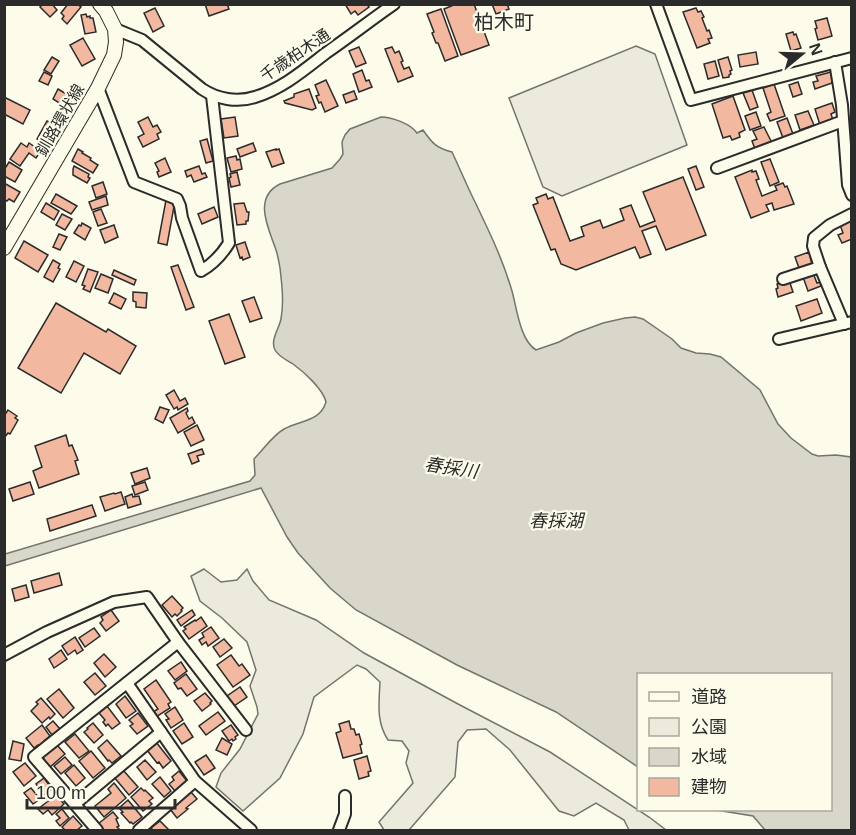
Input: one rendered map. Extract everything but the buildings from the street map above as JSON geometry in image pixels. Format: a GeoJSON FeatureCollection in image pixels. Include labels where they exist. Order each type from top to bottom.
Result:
{"type":"FeatureCollection","features":[{"type":"Feature","properties":{"kind":"main road"},"geometry":{"type":"LineString","coordinates":[[100,4],[115,29]]}},
{"type":"Feature","properties":{"kind":"main road","name":"釧路環状線"},"geometry":{"type":"LineString","coordinates":[[4,248],[98,88],[114,55],[115,29]]}},
{"type":"Feature","properties":{"kind":"street","name":"千歳柏木通"},"geometry":{"type":"LineString","coordinates":[[212,96],[235,100],[254,98],[272,90],[297,75],[394,4]]}},
{"type":"Feature","properties":{"kind":"street"},"geometry":{"type":"LineString","coordinates":[[656,4],[692,100],[852,58]]}},
{"type":"Feature","properties":{"kind":"street"},"geometry":{"type":"LineString","coordinates":[[98,88],[134,182],[177,199],[201,272],[212,265],[229,243],[212,96],[142,40],[115,29]]}},
{"type":"Feature","properties":{"kind":"street"},"geometry":{"type":"LineString","coordinates":[[835,62],[850,188]]}},
{"type":"Feature","properties":{"kind":"street"},"geometry":{"type":"LineString","coordinates":[[717,168],[843,121]]}},
{"type":"Feature","properties":{"kind":"street"},"geometry":{"type":"LineString","coordinates":[[779,339],[848,323],[820,267],[813,246],[814,238],[830,225],[852,214]]}},
{"type":"Feature","properties":{"kind":"street"},"geometry":{"type":"LineString","coordinates":[[783,279],[820,267]]}},
{"type":"Feature","properties":{"kind":"street"},"geometry":{"type":"LineString","coordinates":[[4,655],[47,632],[114,602],[147,597],[178,642],[246,730]]}},
{"type":"Feature","properties":{"kind":"street"},"geometry":{"type":"LineString","coordinates":[[97,831],[34,757],[178,642]]}},
{"type":"Feature","properties":{"kind":"street"},"geometry":{"type":"LineString","coordinates":[[127,683],[195,781],[251,831]]}},
{"type":"Feature","properties":{"kind":"street"},"geometry":{"type":"LineString","coordinates":[[75,804],[161,732]]}},
{"type":"Feature","properties":{"kind":"street"},"geometry":{"type":"LineString","coordinates":[[139,831],[195,781]]}},
{"type":"Feature","properties":{"kind":"street"},"geometry":{"type":"LineString","coordinates":[[339,831],[345,814],[345,796]]}},
{"type":"Feature","properties":{"kind":"green space"},"geometry":{"type":"Polygon","coordinates":[[[636,46],[655,54],[687,145],[562,196],[543,187],[509,98],[636,46]]]}},
{"type":"Feature","properties":{"kind":"green space"},"geometry":{"type":"Polygon","coordinates":[[[204,569],[221,582],[237,580],[247,569],[253,581],[269,600],[316,620],[364,653],[550,752],[666,830],[629,830],[624,820],[596,803],[574,816],[559,811],[510,750],[486,729],[467,730],[458,742],[455,777],[409,830],[384,830],[379,822],[413,783],[406,763],[409,751],[402,741],[388,740],[380,719],[380,682],[366,669],[357,665],[314,697],[303,734],[280,778],[243,811],[216,787],[221,773],[240,749],[258,714],[250,686],[256,670],[247,642],[200,601],[191,576],[204,569]]]}},
{"type":"Feature","properties":{"kind":"water","name":"春採湖"},"geometry":{"type":"Polygon","coordinates":[[[381,117],[390,118],[410,127],[417,133],[423,130],[435,144],[452,152],[500,257],[523,332],[536,350],[603,323],[635,317],[643,319],[681,348],[721,357],[760,390],[778,424],[791,438],[812,454],[851,457],[851,830],[765,830],[753,816],[722,811],[832,811],[832,673],[637,673],[637,766],[556,712],[457,665],[356,610],[330,588],[298,553],[261,488],[5,566],[5,554],[250,481],[255,475],[254,459],[272,439],[284,429],[309,420],[323,409],[326,402],[321,392],[302,371],[275,350],[274,338],[280,323],[283,300],[280,268],[267,224],[265,205],[272,190],[280,184],[332,168],[343,154],[342,142],[350,129],[381,117]]]}},
{"type":"Feature","properties":{"kind":"district","name":"柏木町"},"geometry":{"type":"Point","coordinates":[504,22]}},
{"type":"Feature","properties":{"kind":"water label","name":"春採川"},"geometry":{"type":"Point","coordinates":[451,468]}}]}
